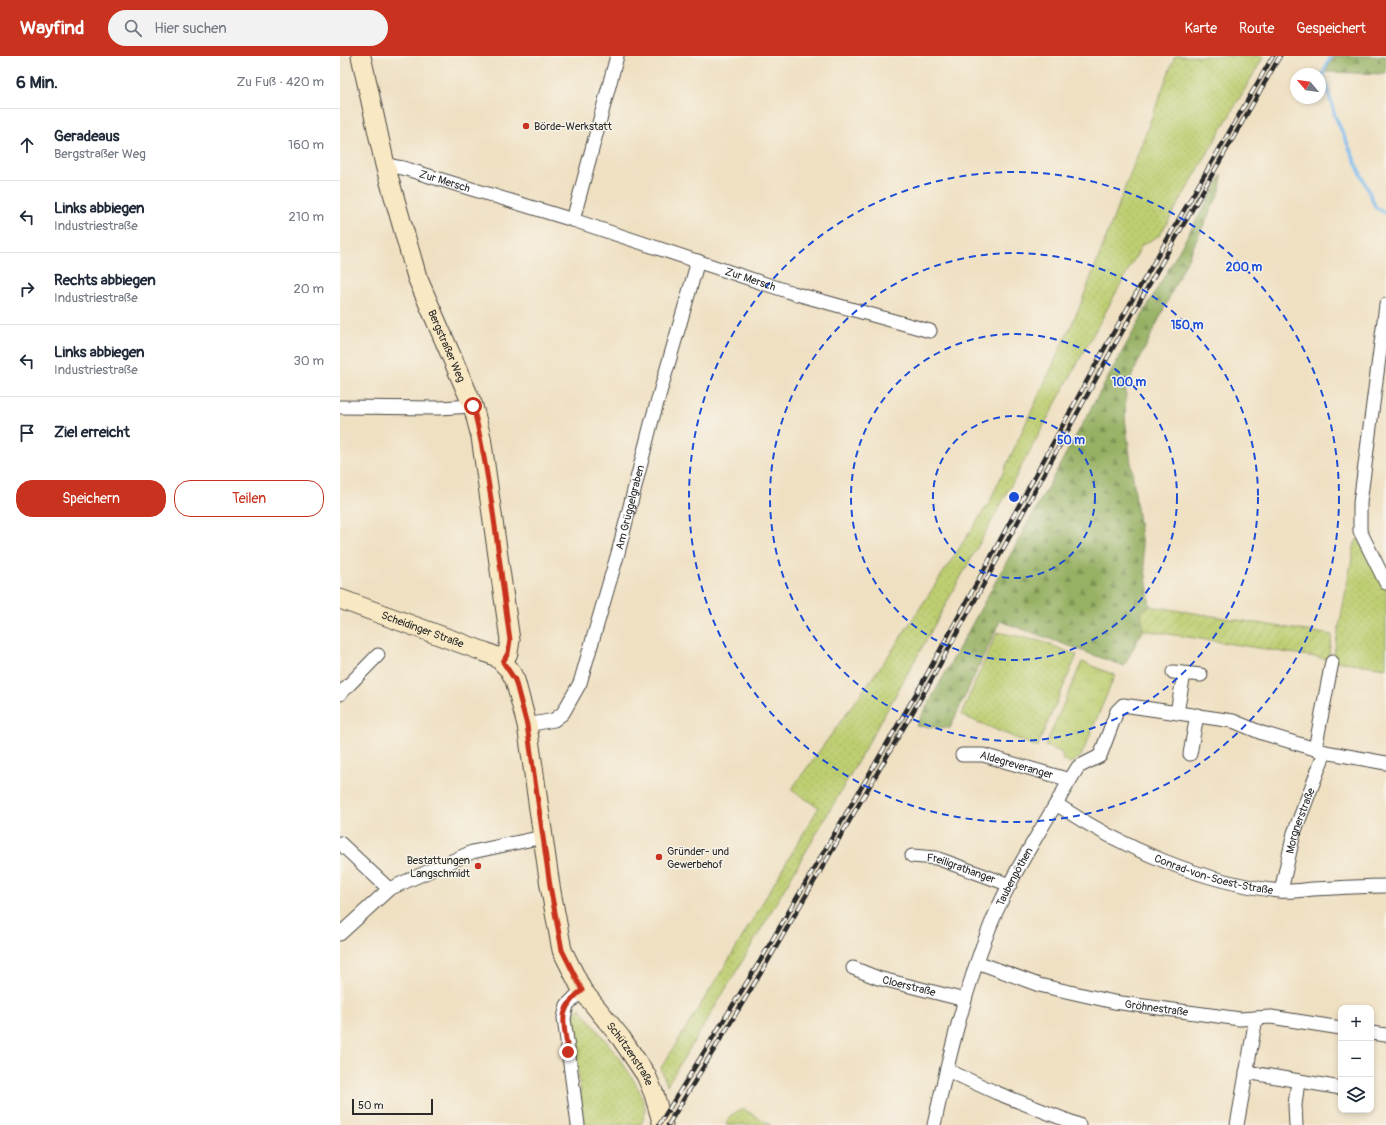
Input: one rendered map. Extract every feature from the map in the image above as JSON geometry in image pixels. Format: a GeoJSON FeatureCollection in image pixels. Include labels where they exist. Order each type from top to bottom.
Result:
{"type":"FeatureCollection","features":[{"type":"Feature","properties":{"kind":"main road","name":"Bergstraßer Weg"},"geometry":{"type":"LineString","coordinates":[[361,56],[385,164],[417,277],[473,406],[487,476],[510,640],[508,653],[503,662]]}},
{"type":"Feature","properties":{"kind":"main road","name":"Scheidinger Straße"},"geometry":{"type":"LineString","coordinates":[[340,599],[485,652],[503,662]]}},
{"type":"Feature","properties":{"kind":"main road","name":"Schützenstraße"},"geometry":{"type":"LineString","coordinates":[[503,662],[515,680],[527,725],[543,837],[562,950],[582,990],[621,1038],[646,1075],[654,1094],[663,1125]]}},
{"type":"Feature","properties":{"kind":"street"},"geometry":{"type":"LineString","coordinates":[[573,220],[617,56]]}},
{"type":"Feature","properties":{"kind":"street","name":"Zur Mersch"},"geometry":{"type":"LineString","coordinates":[[385,164],[403,168],[573,220],[793,293],[930,331]]}},
{"type":"Feature","properties":{"kind":"street","name":"Am Grüggelgraben"},"geometry":{"type":"LineString","coordinates":[[527,725],[554,720],[563,713],[580,683],[618,553],[652,420],[698,261]]}},
{"type":"Feature","properties":{"kind":"street"},"geometry":{"type":"LineString","coordinates":[[1386,305],[1360,503],[1360,531],[1386,583]]}},
{"type":"Feature","properties":{"kind":"street"},"geometry":{"type":"LineString","coordinates":[[340,407],[439,408],[473,406]]}},
{"type":"Feature","properties":{"kind":"street"},"geometry":{"type":"LineString","coordinates":[[340,694],[378,655]]}},
{"type":"Feature","properties":{"kind":"street","name":"Morgnerstraße"},"geometry":{"type":"LineString","coordinates":[[1281,891],[1294,833],[1320,751],[1332,662]]}},
{"type":"Feature","properties":{"kind":"street"},"geometry":{"type":"LineString","coordinates":[[1177,712],[1178,673],[1201,675]]}},
{"type":"Feature","properties":{"kind":"street","name":"Taubenpöthen"},"geometry":{"type":"LineString","coordinates":[[934,1125],[965,1000],[977,962],[992,923],[1010,885],[1078,767],[1100,756],[1116,711],[1123,705],[1233,721],[1262,733],[1320,751]]}},
{"type":"Feature","properties":{"kind":"street"},"geometry":{"type":"LineString","coordinates":[[1190,754],[1197,715]]}},
{"type":"Feature","properties":{"kind":"street"},"geometry":{"type":"LineString","coordinates":[[1320,751],[1386,763]]}},
{"type":"Feature","properties":{"kind":"street","name":"Aldegreveranger"},"geometry":{"type":"LineString","coordinates":[[962,755],[983,755],[1070,780]]}},
{"type":"Feature","properties":{"kind":"street","name":"Conrad-von-Soest-Straße"},"geometry":{"type":"LineString","coordinates":[[1056,804],[1083,822],[1124,844],[1176,865],[1237,884],[1281,891],[1386,886]]}},
{"type":"Feature","properties":{"kind":"street"},"geometry":{"type":"LineString","coordinates":[[340,934],[390,889],[472,852],[543,837]]}},
{"type":"Feature","properties":{"kind":"street"},"geometry":{"type":"LineString","coordinates":[[340,843],[390,889]]}},
{"type":"Feature","properties":{"kind":"street","name":"Freiligrathanger"},"geometry":{"type":"LineString","coordinates":[[912,856],[936,858],[1010,885]]}},
{"type":"Feature","properties":{"kind":"street","name":"Gröhnestraße"},"geometry":{"type":"LineString","coordinates":[[977,962],[1039,985],[1114,1002],[1240,1019],[1271,1017],[1338,1028]]}},
{"type":"Feature","properties":{"kind":"street","name":"Cloerstraße"},"geometry":{"type":"LineString","coordinates":[[853,968],[878,978],[965,1000]]}},
{"type":"Feature","properties":{"kind":"street"},"geometry":{"type":"LineString","coordinates":[[578,1125],[564,1018],[567,1005],[582,990]]}},
{"type":"Feature","properties":{"kind":"street"},"geometry":{"type":"LineString","coordinates":[[1237,1125],[1256,1018]]}},
{"type":"Feature","properties":{"kind":"street"},"geometry":{"type":"LineString","coordinates":[[1374,1033],[1386,1035]]}},
{"type":"Feature","properties":{"kind":"street"},"geometry":{"type":"LineString","coordinates":[[947,1070],[997,1093],[1079,1125]]}},
{"type":"Feature","properties":{"kind":"street"},"geometry":{"type":"LineString","coordinates":[[1246,1072],[1338,1088]]}},
{"type":"Feature","properties":{"kind":"street"},"geometry":{"type":"LineString","coordinates":[[1296,1125],[1295,1105],[1298,1082]]}},
{"type":"Feature","properties":{"kind":"green space"},"geometry":{"type":"Polygon","coordinates":[[[1175,56],[1264,56],[1160,235],[1142,245],[970,560],[839,795],[747,953],[667,1085],[661,1068],[733,953],[819,807],[791,790],[891,652],[989,503],[1080,306],[1175,56]]]}},
{"type":"Feature","properties":{"kind":"green space"},"geometry":{"type":"Polygon","coordinates":[[[1334,56],[1386,56],[1386,74],[1326,72],[1334,56]]]}},
{"type":"Feature","properties":{"kind":"green space"},"geometry":{"type":"Polygon","coordinates":[[[1222,175],[1220,191],[1126,388],[1125,418],[1150,606],[1141,611],[1143,630],[1124,666],[1000,621],[950,728],[916,726],[1148,305],[1222,175]]]}},
{"type":"Feature","properties":{"kind":"green space"},"geometry":{"type":"Polygon","coordinates":[[[1358,538],[1386,589],[1386,668],[1336,661],[1333,658],[1355,543],[1358,538]]]}},
{"type":"Feature","properties":{"kind":"green space"},"geometry":{"type":"Polygon","coordinates":[[[1150,606],[1332,635],[1328,659],[1143,630],[1141,611],[1150,606]]]}},
{"type":"Feature","properties":{"kind":"green space"},"geometry":{"type":"Polygon","coordinates":[[[997,632],[1040,641],[1077,655],[1037,747],[961,715],[997,632]]]}},
{"type":"Feature","properties":{"kind":"green space"},"geometry":{"type":"Polygon","coordinates":[[[1082,662],[1115,675],[1081,756],[1071,763],[1063,760],[1061,752],[1045,746],[1082,662]]]}},
{"type":"Feature","properties":{"kind":"green space"},"geometry":{"type":"Polygon","coordinates":[[[580,1008],[627,1070],[642,1096],[645,1114],[641,1125],[584,1125],[573,1025],[575,1012],[580,1008]]]}},
{"type":"Feature","properties":{"kind":"green space"},"geometry":{"type":"Polygon","coordinates":[[[743,1109],[771,1125],[726,1125],[731,1115],[743,1109]]]}},
{"type":"Feature","properties":{"kind":"waterway"},"geometry":{"type":"LineString","coordinates":[[1331,56],[1323,73],[1335,116],[1376,208],[1386,213]]}},
{"type":"Feature","properties":{"kind":"railway"},"geometry":{"type":"LineString","coordinates":[[659,1125],[760,961],[920,687],[1108,342],[1273,56]]}},
{"type":"Feature","properties":{"kind":"railway"},"geometry":{"type":"LineString","coordinates":[[668,1125],[765,966],[933,677],[1114,346],[1280,56]]}},
{"type":"Feature","properties":{"kind":"place","name":"Börde-Werkstatt"},"geometry":{"type":"Point","coordinates":[526,126]}},
{"type":"Feature","properties":{"kind":"place","name":"Gründer- und Gewerbehof"},"geometry":{"type":"Point","coordinates":[659,857]}},
{"type":"Feature","properties":{"kind":"place","name":"Bestattungen Langschmidt"},"geometry":{"type":"Point","coordinates":[478,866]}},
{"type":"Feature","properties":{"kind":"route"},"geometry":{"type":"LineString","coordinates":[[473,406],[481,436],[510,640],[508,653],[503,662],[515,680],[527,725],[550,886],[562,950],[582,990],[570,1000],[564,1011],[568,1052]]}}]}
